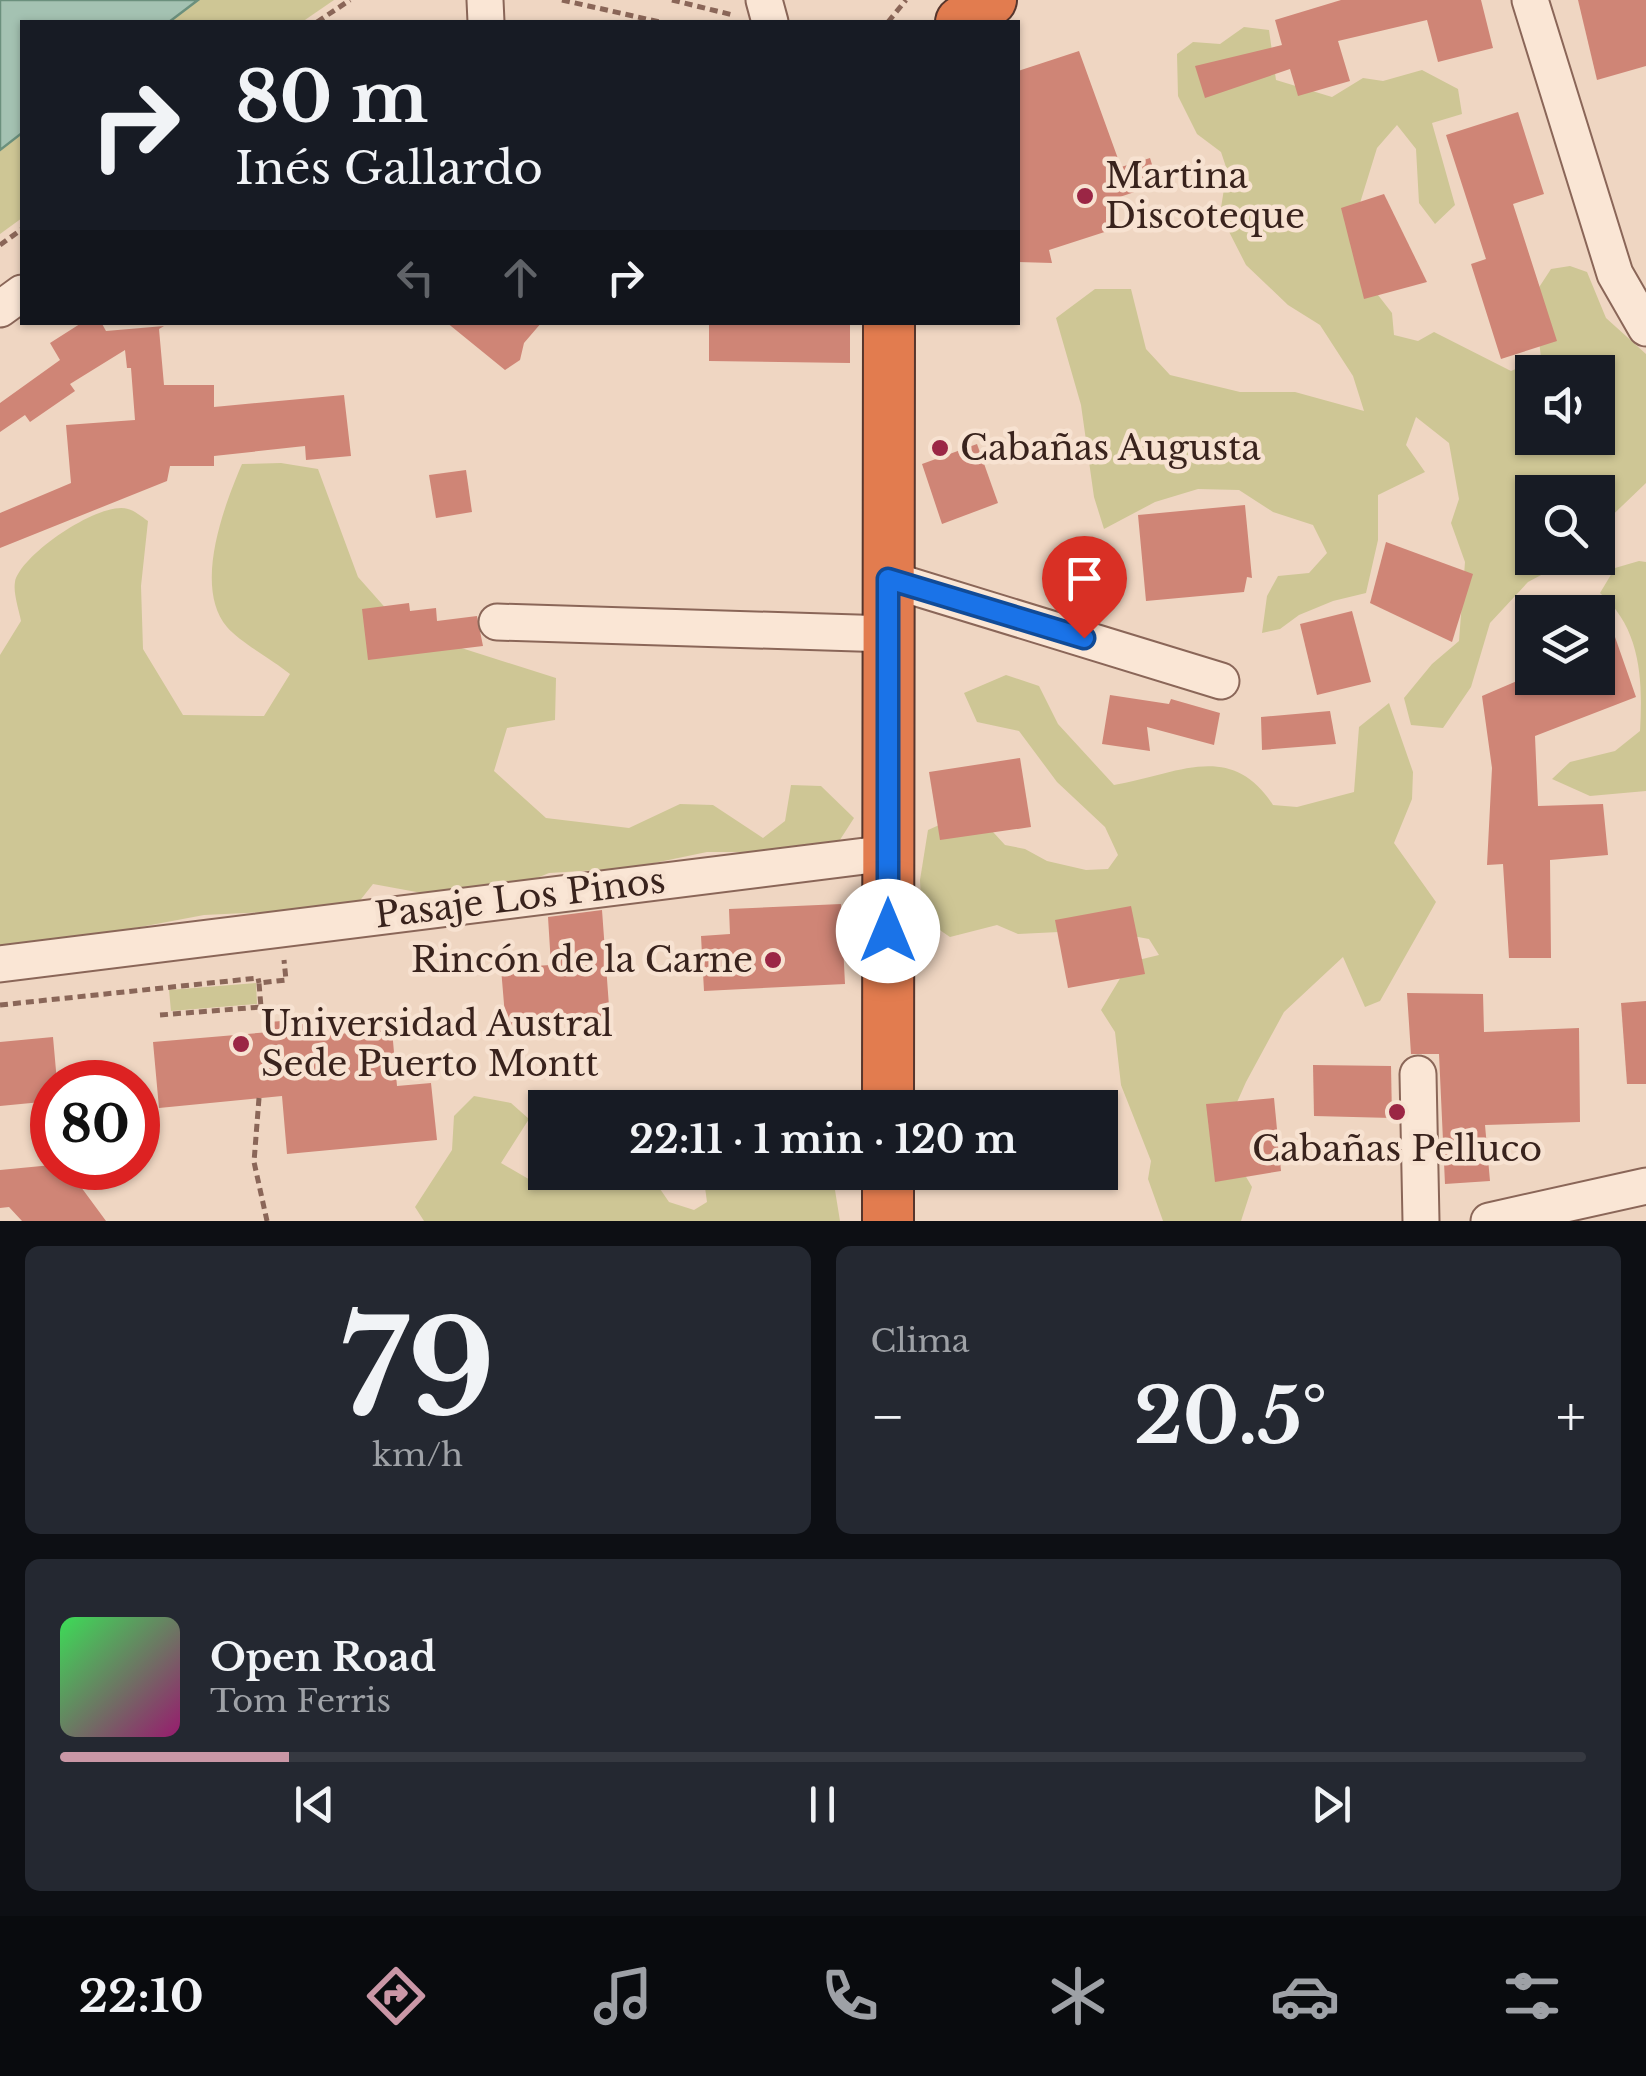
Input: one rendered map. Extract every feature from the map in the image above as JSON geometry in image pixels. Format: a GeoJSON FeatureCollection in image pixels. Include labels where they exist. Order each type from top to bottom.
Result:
{"type":"FeatureCollection","features":[{"type":"Feature","properties":{"kind":"highway"},"geometry":{"type":"LineString","coordinates":[[964,20],[992,0]]}},
{"type":"Feature","properties":{"kind":"highway"},"geometry":{"type":"LineString","coordinates":[[888,1090],[889,325]]}},
{"type":"Feature","properties":{"kind":"highway"},"geometry":{"type":"LineString","coordinates":[[888,1190],[888,1221]]}},
{"type":"Feature","properties":{"kind":"street"},"geometry":{"type":"LineString","coordinates":[[1530,0],[1615,274],[1646,328]]}},
{"type":"Feature","properties":{"kind":"street"},"geometry":{"type":"LineString","coordinates":[[0,309],[20,294]]}},
{"type":"Feature","properties":{"kind":"street"},"geometry":{"type":"LineString","coordinates":[[888,579],[1221,682]]}},
{"type":"Feature","properties":{"kind":"street"},"geometry":{"type":"LineString","coordinates":[[496,622],[889,634]]}},
{"type":"Feature","properties":{"kind":"street","name":"Pasaje Los Pinos"},"geometry":{"type":"LineString","coordinates":[[0,964],[888,853]]}},
{"type":"Feature","properties":{"kind":"street"},"geometry":{"type":"LineString","coordinates":[[1418,1074],[1421,1221]]}},
{"type":"Feature","properties":{"kind":"street"},"geometry":{"type":"LineString","coordinates":[[1490,1221],[1646,1186]]}},
{"type":"Feature","properties":{"kind":"path"},"geometry":{"type":"LineString","coordinates":[[320,20],[350,0]]}},
{"type":"Feature","properties":{"kind":"path"},"geometry":{"type":"LineString","coordinates":[[562,0],[651,20]]}},
{"type":"Feature","properties":{"kind":"path"},"geometry":{"type":"LineString","coordinates":[[672,0],[758,13]]}},
{"type":"Feature","properties":{"kind":"path"},"geometry":{"type":"LineString","coordinates":[[890,20],[906,0]]}},
{"type":"Feature","properties":{"kind":"path"},"geometry":{"type":"LineString","coordinates":[[259,983],[286,980],[280,927]]}},
{"type":"Feature","properties":{"kind":"path"},"geometry":{"type":"LineString","coordinates":[[0,1004],[258,978],[262,1007],[160,1015]]}},
{"type":"Feature","properties":{"kind":"path"},"geometry":{"type":"LineString","coordinates":[[259,1098],[254,1162],[267,1221]]}},
{"type":"Feature","properties":{"kind":"shaded area"},"geometry":{"type":"Polygon","coordinates":[[[0,0],[198,0],[172,20],[20,20],[20,135],[0,150],[0,0]]]}},
{"type":"Feature","properties":{"kind":"shaded area"},"geometry":{"type":"Polygon","coordinates":[[[80,0],[334,0],[305,20],[58,20],[80,0]]]}},
{"type":"Feature","properties":{"kind":"shaded area"},"geometry":{"type":"Polygon","coordinates":[[[1244,27],[1269,30],[1276,80],[1332,97],[1363,78],[1383,81],[1422,70],[1458,89],[1462,114],[1432,123],[1455,205],[1435,224],[1419,203],[1416,149],[1397,125],[1377,148],[1352,229],[1371,286],[1392,313],[1394,335],[1418,341],[1434,332],[1511,371],[1515,369],[1515,455],[1615,455],[1615,355],[1541,355],[1534,295],[1551,269],[1570,266],[1587,272],[1606,318],[1646,354],[1646,483],[1615,513],[1615,475],[1515,475],[1515,575],[1541,575],[1528,582],[1490,623],[1471,687],[1443,728],[1411,725],[1404,698],[1432,664],[1459,641],[1465,562],[1451,523],[1459,499],[1449,443],[1416,417],[1406,445],[1425,472],[1378,495],[1378,540],[1366,593],[1299,615],[1280,629],[1262,633],[1267,596],[1278,576],[1309,573],[1327,553],[1313,525],[1273,512],[1239,490],[1198,489],[1155,502],[1104,529],[1094,497],[1081,405],[1056,318],[1095,289],[1131,289],[1146,349],[1170,375],[1240,392],[1295,392],[1364,411],[1353,376],[1320,325],[1288,305],[1246,265],[1220,214],[1227,170],[1221,152],[1197,134],[1178,96],[1177,54],[1193,42],[1220,44],[1244,27]]]}},
{"type":"Feature","properties":{"kind":"shaded area"},"geometry":{"type":"Polygon","coordinates":[[[20,56],[20,219],[0,234],[0,75],[20,56]]]}},
{"type":"Feature","properties":{"kind":"shaded area"},"geometry":{"type":"Polygon","coordinates":[[[281,463],[318,469],[358,577],[405,630],[556,678],[555,720],[507,728],[494,771],[546,818],[629,828],[680,804],[713,805],[763,838],[785,821],[791,785],[821,786],[854,818],[836,846],[707,852],[630,868],[549,873],[498,894],[449,898],[373,884],[354,908],[204,915],[135,928],[82,944],[0,956],[0,655],[21,621],[15,596],[20,571],[46,545],[82,521],[116,508],[135,512],[148,521],[141,586],[143,649],[183,715],[264,716],[290,674],[227,627],[212,591],[212,569],[220,523],[242,464],[281,463]]]}},
{"type":"Feature","properties":{"kind":"shaded area"},"geometry":{"type":"Polygon","coordinates":[[[1646,562],[1646,791],[1590,796],[1552,779],[1570,762],[1615,751],[1640,731],[1641,693],[1636,656],[1615,608],[1615,595],[1600,593],[1611,575],[1615,575],[1615,568],[1646,562]]]}},
{"type":"Feature","properties":{"kind":"shaded area"},"geometry":{"type":"Polygon","coordinates":[[[1006,675],[1039,686],[1058,724],[1114,785],[1181,769],[1221,767],[1257,785],[1273,805],[1297,807],[1354,792],[1359,727],[1389,703],[1413,772],[1412,799],[1394,843],[1436,902],[1380,1001],[1365,1007],[1343,957],[1284,1012],[1222,1136],[1252,1187],[1241,1221],[1163,1221],[1148,1179],[1151,1161],[1121,1085],[1115,1032],[1101,1010],[1130,962],[1159,955],[1149,939],[1100,930],[1018,934],[997,925],[950,937],[922,918],[920,880],[928,830],[955,818],[982,820],[1005,845],[1086,870],[1108,869],[1118,855],[1105,827],[1057,782],[1019,731],[977,722],[964,693],[1006,675]]]}},
{"type":"Feature","properties":{"kind":"shaded area"},"geometry":{"type":"Polygon","coordinates":[[[256,983],[257,1004],[171,1011],[169,990],[256,983]]]}},
{"type":"Feature","properties":{"kind":"shaded area"},"geometry":{"type":"Polygon","coordinates":[[[474,1096],[511,1103],[528,1118],[501,1163],[528,1179],[528,1190],[661,1190],[669,1202],[694,1210],[707,1202],[705,1190],[835,1190],[840,1221],[424,1221],[415,1207],[452,1150],[454,1116],[474,1096]]]}},
{"type":"Feature","properties":{"kind":"building"},"geometry":{"type":"Polygon","coordinates":[[[1341,0],[1481,0],[1493,48],[1438,62],[1427,20],[1338,41],[1350,81],[1298,96],[1290,69],[1205,98],[1195,66],[1282,45],[1275,20],[1341,0]]]}},
{"type":"Feature","properties":{"kind":"building"},"geometry":{"type":"Polygon","coordinates":[[[1578,0],[1646,0],[1646,66],[1597,80],[1578,0]]]}},
{"type":"Feature","properties":{"kind":"building"},"geometry":{"type":"Polygon","coordinates":[[[1079,51],[1121,167],[1150,158],[1158,184],[1108,201],[1117,228],[1049,250],[1052,263],[1020,262],[1020,70],[1079,51]]]}},
{"type":"Feature","properties":{"kind":"building"},"geometry":{"type":"Polygon","coordinates":[[[1518,112],[1544,194],[1513,204],[1557,341],[1501,359],[1471,264],[1486,259],[1446,135],[1518,112]]]}},
{"type":"Feature","properties":{"kind":"building"},"geometry":{"type":"Polygon","coordinates":[[[1384,194],[1427,282],[1364,299],[1341,208],[1384,194]]]}},
{"type":"Feature","properties":{"kind":"building"},"geometry":{"type":"Polygon","coordinates":[[[78,325],[103,325],[106,331],[164,326],[159,329],[164,385],[214,385],[214,407],[344,395],[351,456],[306,460],[305,446],[214,456],[214,466],[170,466],[167,481],[0,548],[0,513],[71,483],[66,425],[135,420],[131,368],[127,368],[125,350],[70,384],[75,391],[30,422],[25,415],[0,432],[0,403],[60,360],[50,343],[78,325]]]}},
{"type":"Feature","properties":{"kind":"building"},"geometry":{"type":"Polygon","coordinates":[[[450,325],[539,325],[524,343],[520,360],[505,370],[450,325]]]}},
{"type":"Feature","properties":{"kind":"building"},"geometry":{"type":"Polygon","coordinates":[[[709,325],[850,325],[850,363],[709,361],[709,325]]]}},
{"type":"Feature","properties":{"kind":"building"},"geometry":{"type":"Polygon","coordinates":[[[977,444],[998,503],[942,524],[922,464],[977,444]]]}},
{"type":"Feature","properties":{"kind":"building"},"geometry":{"type":"Polygon","coordinates":[[[466,470],[472,512],[436,518],[429,475],[466,470]]]}},
{"type":"Feature","properties":{"kind":"building"},"geometry":{"type":"Polygon","coordinates":[[[1245,505],[1252,578],[1247,577],[1244,592],[1146,601],[1138,515],[1245,505]]]}},
{"type":"Feature","properties":{"kind":"building"},"geometry":{"type":"Polygon","coordinates":[[[1386,542],[1473,574],[1452,642],[1370,603],[1386,542]]]}},
{"type":"Feature","properties":{"kind":"building"},"geometry":{"type":"Polygon","coordinates":[[[409,603],[410,611],[436,608],[437,621],[477,616],[483,646],[368,660],[362,609],[409,603]]]}},
{"type":"Feature","properties":{"kind":"building"},"geometry":{"type":"Polygon","coordinates":[[[1352,611],[1371,682],[1317,695],[1300,624],[1352,611]]]}},
{"type":"Feature","properties":{"kind":"building"},"geometry":{"type":"Polygon","coordinates":[[[1615,637],[1636,697],[1535,736],[1538,806],[1603,804],[1608,855],[1550,860],[1551,958],[1509,958],[1503,864],[1487,865],[1492,768],[1482,696],[1515,682],[1515,695],[1615,695],[1615,637]]]}},
{"type":"Feature","properties":{"kind":"building"},"geometry":{"type":"Polygon","coordinates":[[[1110,695],[1169,704],[1171,699],[1220,713],[1214,745],[1147,727],[1150,751],[1102,744],[1110,695]]]}},
{"type":"Feature","properties":{"kind":"building"},"geometry":{"type":"Polygon","coordinates":[[[1330,711],[1336,744],[1262,750],[1261,717],[1330,711]]]}},
{"type":"Feature","properties":{"kind":"building"},"geometry":{"type":"Polygon","coordinates":[[[1020,758],[1031,827],[940,840],[929,772],[1020,758]]]}},
{"type":"Feature","properties":{"kind":"building","name":"Rincón de la Carne"},"geometry":{"type":"Polygon","coordinates":[[[841,904],[845,984],[704,991],[701,936],[730,934],[729,909],[841,904]]]}},
{"type":"Feature","properties":{"kind":"building"},"geometry":{"type":"Polygon","coordinates":[[[1131,906],[1145,974],[1068,988],[1055,920],[1131,906]]]}},
{"type":"Feature","properties":{"kind":"building"},"geometry":{"type":"Polygon","coordinates":[[[602,910],[610,1020],[506,1028],[501,968],[551,965],[548,917],[602,910]]]}},
{"type":"Feature","properties":{"kind":"building"},"geometry":{"type":"Polygon","coordinates":[[[1407,993],[1483,994],[1484,1032],[1579,1028],[1580,1122],[1485,1125],[1490,1181],[1445,1184],[1439,1054],[1411,1054],[1407,993]]]}},
{"type":"Feature","properties":{"kind":"building"},"geometry":{"type":"Polygon","coordinates":[[[1646,1001],[1646,1084],[1627,1084],[1621,1003],[1646,1001]]]}},
{"type":"Feature","properties":{"kind":"building"},"geometry":{"type":"Polygon","coordinates":[[[307,1019],[308,1036],[392,1030],[397,1086],[431,1083],[437,1140],[287,1154],[282,1096],[160,1108],[160,1060],[155,1060],[153,1042],[270,1032],[269,1022],[307,1019]]]}},
{"type":"Feature","properties":{"kind":"building"},"geometry":{"type":"Polygon","coordinates":[[[53,1037],[55,1060],[30,1060],[30,1103],[0,1106],[0,1042],[53,1037]]]}},
{"type":"Feature","properties":{"kind":"building"},"geometry":{"type":"Polygon","coordinates":[[[1313,1065],[1391,1066],[1392,1118],[1314,1116],[1313,1065]]]}},
{"type":"Feature","properties":{"kind":"building"},"geometry":{"type":"Polygon","coordinates":[[[1274,1098],[1281,1171],[1215,1182],[1206,1104],[1274,1098]]]}},
{"type":"Feature","properties":{"kind":"building"},"geometry":{"type":"Polygon","coordinates":[[[30,1167],[30,1190],[83,1190],[106,1221],[22,1221],[9,1207],[0,1208],[0,1170],[30,1167]]]}},
{"type":"Feature","properties":{"kind":"place","name":"Martina Discoteque"},"geometry":{"type":"Point","coordinates":[1085,196]}},
{"type":"Feature","properties":{"kind":"place","name":"Cabañas Augusta"},"geometry":{"type":"Point","coordinates":[940,448]}},
{"type":"Feature","properties":{"kind":"place","name":"Rincón de la Carne"},"geometry":{"type":"Point","coordinates":[773,960]}},
{"type":"Feature","properties":{"kind":"place","name":"Universidad Austral Sede Puerto Montt"},"geometry":{"type":"Point","coordinates":[241,1044]}},
{"type":"Feature","properties":{"kind":"place","name":"Cabañas Pelluco"},"geometry":{"type":"Point","coordinates":[1397,1112]}},
{"type":"Feature","properties":{"kind":"route"},"geometry":{"type":"LineString","coordinates":[[888,931],[888,579],[1084,638]]}}]}
